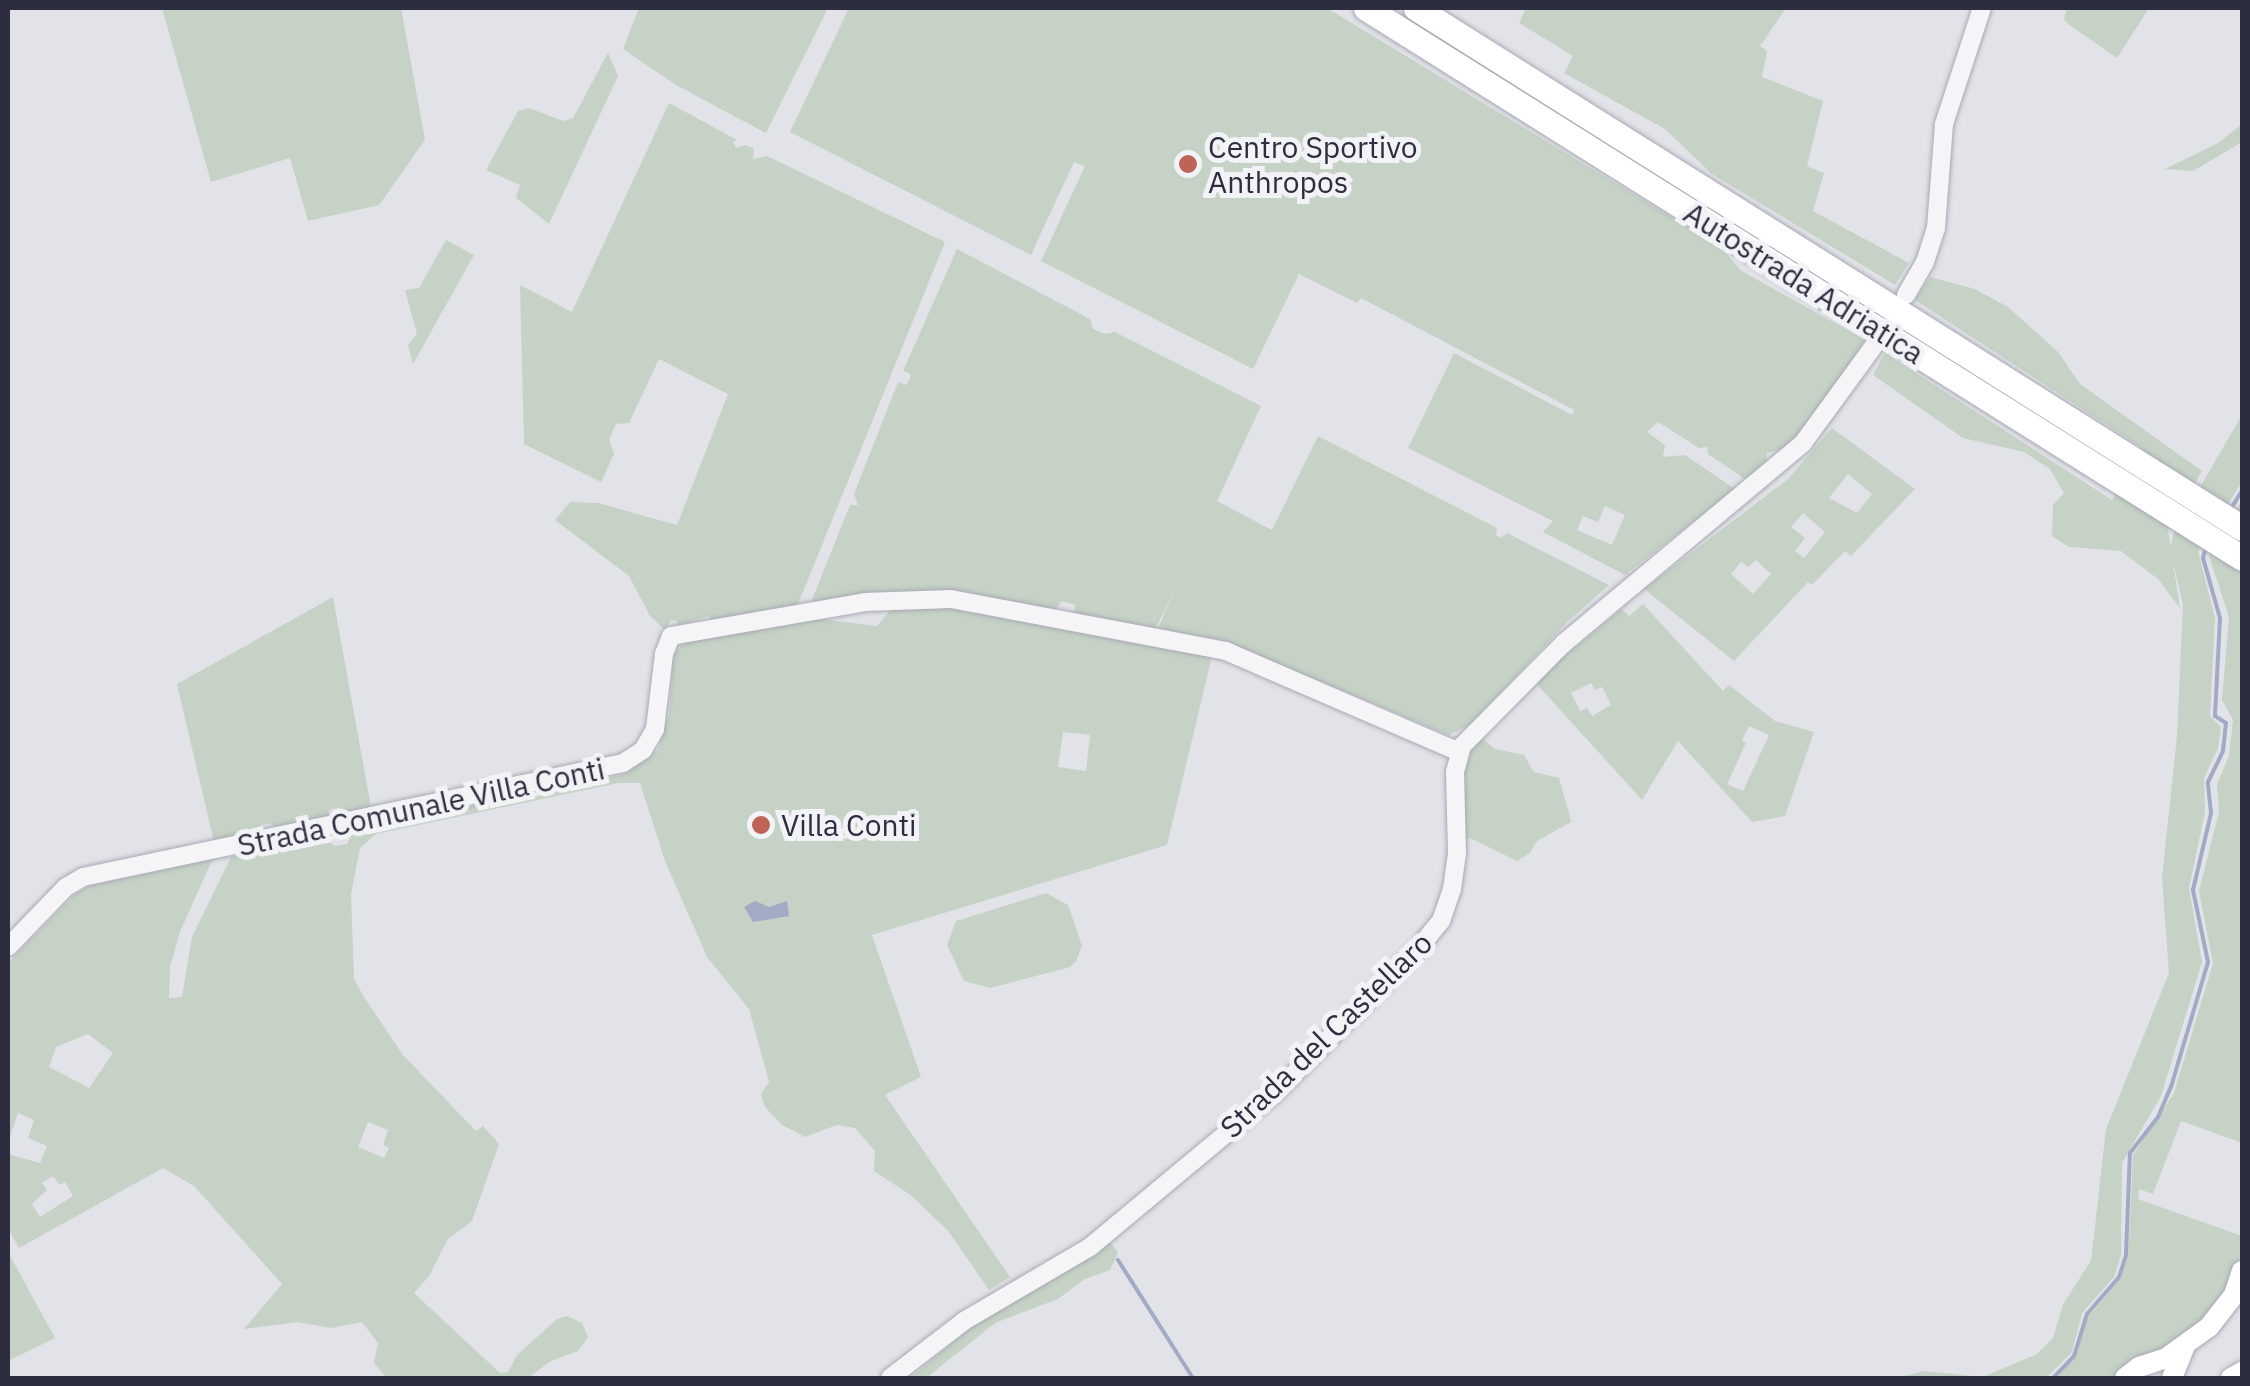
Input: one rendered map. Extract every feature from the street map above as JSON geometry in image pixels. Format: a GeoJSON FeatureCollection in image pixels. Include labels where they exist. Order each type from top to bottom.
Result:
{"type":"FeatureCollection","features":[{"type":"Feature","properties":{"kind":"highway","name":"Autostrada Adriatica"},"geometry":{"type":"LineString","coordinates":[[1366,8],[2126,471],[2242,528]]}},
{"type":"Feature","properties":{"kind":"highway","name":"Autostrada Adriatica"},"geometry":{"type":"LineString","coordinates":[[1416,8],[2126,471],[2242,558]]}},
{"type":"Feature","properties":{"kind":"main road"},"geometry":{"type":"LineString","coordinates":[[2126,1378],[2186,1343],[2222,1314],[2242,1271]]}},
{"type":"Feature","properties":{"kind":"main road"},"geometry":{"type":"LineString","coordinates":[[2151,1366],[2171,1378],[2186,1343]]}},
{"type":"Feature","properties":{"kind":"main road"},"geometry":{"type":"LineString","coordinates":[[2231,1378],[2242,1372]]}},
{"type":"Feature","properties":{"kind":"street"},"geometry":{"type":"LineString","coordinates":[[1906,295],[1925,262],[1936,228],[1944,124],[1982,8]]}},
{"type":"Feature","properties":{"kind":"street"},"geometry":{"type":"LineString","coordinates":[[1459,752],[1564,643],[1802,443],[1873,347]]}},
{"type":"Feature","properties":{"kind":"street","name":"Strada Comunale Villa Conti"},"geometry":{"type":"LineString","coordinates":[[8,947],[66,887],[83,877],[623,764],[643,750],[655,729],[665,647],[671,636],[866,602],[951,599],[1226,651],[1459,752]]}},
{"type":"Feature","properties":{"kind":"street","name":"Strada del Castellaro"},"geometry":{"type":"LineString","coordinates":[[890,1378],[964,1320],[1090,1248],[1276,1092],[1431,935],[1448,905],[1455,872],[1454,778],[1459,752]]}},
{"type":"Feature","properties":{"kind":"green space"},"geometry":{"type":"Polygon","coordinates":[[[162,8],[401,8],[425,140],[379,205],[308,221],[290,158],[211,182],[162,8]]]}},
{"type":"Feature","properties":{"kind":"green space"},"geometry":{"type":"Polygon","coordinates":[[[639,8],[828,8],[766,133],[676,85],[623,49],[639,8]]]}},
{"type":"Feature","properties":{"kind":"green space"},"geometry":{"type":"Polygon","coordinates":[[[849,8],[1327,8],[1722,248],[1740,270],[1865,340],[1811,421],[1782,449],[1767,453],[1766,462],[1745,479],[1708,454],[1707,447],[1699,448],[1658,422],[1647,432],[1665,445],[1663,457],[1685,455],[1735,489],[1625,575],[1543,532],[1553,521],[1408,448],[1454,353],[1572,415],[1574,410],[1361,298],[1357,303],[1299,274],[1253,369],[1041,261],[1085,166],[1074,162],[1031,255],[790,132],[849,8]],[[1605,506],[1598,522],[1583,516],[1577,530],[1612,545],[1625,515],[1605,506]]]}},
{"type":"Feature","properties":{"kind":"green space"},"geometry":{"type":"Polygon","coordinates":[[[1526,8],[1786,8],[1760,46],[1767,51],[1762,77],[1823,101],[1807,166],[1824,173],[1813,211],[1909,263],[1895,285],[1712,174],[1665,129],[1564,73],[1573,56],[1519,23],[1526,8]]]}},
{"type":"Feature","properties":{"kind":"green space"},"geometry":{"type":"Polygon","coordinates":[[[2067,8],[2149,8],[2117,58],[2068,24],[2064,19],[2067,8]]]}},
{"type":"Feature","properties":{"kind":"green space"},"geometry":{"type":"Polygon","coordinates":[[[608,53],[618,76],[549,224],[516,198],[520,185],[486,170],[518,111],[529,108],[563,121],[573,118],[608,53]]]}},
{"type":"Feature","properties":{"kind":"green space"},"geometry":{"type":"Polygon","coordinates":[[[669,103],[737,140],[733,142],[736,148],[746,145],[754,149],[753,159],[767,156],[945,242],[796,609],[711,621],[709,616],[677,626],[677,621],[671,620],[665,630],[650,616],[629,576],[555,520],[570,502],[598,503],[677,525],[728,394],[659,359],[629,423],[616,424],[609,439],[614,454],[601,482],[524,444],[520,285],[572,312],[669,103]]]}},
{"type":"Feature","properties":{"kind":"green space"},"geometry":{"type":"Polygon","coordinates":[[[2242,124],[2242,142],[2193,171],[2165,169],[2218,143],[2242,124]]]}},
{"type":"Feature","properties":{"kind":"green space"},"geometry":{"type":"Polygon","coordinates":[[[446,240],[474,255],[413,364],[408,345],[417,334],[405,290],[419,288],[446,240]]]}},
{"type":"Feature","properties":{"kind":"green space"},"geometry":{"type":"Polygon","coordinates":[[[957,249],[1090,319],[1093,329],[1106,334],[1115,332],[1261,406],[1217,501],[1272,530],[1318,436],[1497,528],[1496,535],[1501,538],[1507,533],[1609,585],[1567,622],[1470,725],[1449,735],[1220,640],[1158,628],[1175,589],[1156,628],[1075,615],[1075,605],[1062,601],[1053,612],[947,593],[872,592],[810,605],[850,505],[858,505],[854,494],[898,382],[906,385],[909,380],[911,374],[903,371],[957,249]]]}},
{"type":"Feature","properties":{"kind":"green space"},"geometry":{"type":"Polygon","coordinates":[[[1930,277],[1975,289],[2008,307],[2058,352],[2080,384],[2202,471],[2168,530],[2180,608],[2158,579],[2121,551],[2069,547],[2052,536],[2053,505],[2064,493],[2050,469],[2024,452],[1963,438],[1873,375],[1885,353],[2112,500],[2144,449],[1915,300],[1930,277]]]}},
{"type":"Feature","properties":{"kind":"green space"},"geometry":{"type":"Polygon","coordinates":[[[2242,415],[2242,482],[2198,551],[2215,618],[2210,716],[2221,727],[2218,748],[2204,778],[2205,812],[2189,888],[2202,962],[2161,1096],[2122,1163],[2121,1255],[2114,1277],[2082,1313],[2072,1352],[2046,1378],[1896,1378],[1924,1371],[1983,1377],[2037,1354],[2053,1338],[2063,1304],[2091,1261],[2106,1129],[2169,973],[2162,878],[2177,736],[2183,605],[2170,549],[2174,532],[2242,415]]]}},
{"type":"Feature","properties":{"kind":"green space"},"geometry":{"type":"Polygon","coordinates":[[[1832,428],[1915,489],[1851,556],[1845,551],[1812,585],[1808,582],[1734,661],[1644,589],[1788,479],[1832,428]],[[1848,474],[1829,498],[1857,513],[1872,494],[1848,474]],[[1803,513],[1791,527],[1805,538],[1795,551],[1804,558],[1825,532],[1803,513]],[[1756,560],[1748,567],[1741,562],[1731,574],[1753,594],[1771,574],[1756,560]]]}},
{"type":"Feature","properties":{"kind":"green space"},"geometry":{"type":"Polygon","coordinates":[[[2242,500],[2242,1143],[2181,1121],[2153,1194],[2139,1189],[2138,1199],[2242,1236],[2242,1249],[2234,1277],[2212,1310],[2162,1353],[2116,1378],[2056,1378],[2075,1357],[2088,1317],[2120,1279],[2128,1257],[2133,1155],[2174,1093],[2213,963],[2199,891],[2219,812],[2217,784],[2229,756],[2233,720],[2222,700],[2229,617],[2209,556],[2242,500]]]}},
{"type":"Feature","properties":{"kind":"green space"},"geometry":{"type":"Polygon","coordinates":[[[333,597],[372,813],[343,818],[340,807],[329,810],[330,821],[275,828],[270,823],[261,825],[262,831],[214,842],[177,684],[333,597]]]}},
{"type":"Feature","properties":{"kind":"green space"},"geometry":{"type":"Polygon","coordinates":[[[1643,604],[1723,691],[1729,685],[1775,721],[1814,732],[1785,816],[1752,822],[1678,741],[1642,800],[1534,681],[1622,609],[1629,616],[1643,604]],[[1591,683],[1571,693],[1580,711],[1587,708],[1592,716],[1611,705],[1602,687],[1595,690],[1591,683]],[[1749,726],[1742,740],[1746,743],[1727,784],[1743,791],[1769,735],[1749,726]]]}},
{"type":"Feature","properties":{"kind":"green space"},"geometry":{"type":"Polygon","coordinates":[[[893,607],[961,607],[1212,656],[1167,845],[872,935],[921,1077],[885,1095],[1010,1277],[989,1290],[949,1232],[912,1196],[874,1171],[875,1151],[855,1128],[837,1125],[805,1137],[782,1125],[765,1107],[761,1094],[769,1082],[749,1009],[707,957],[665,861],[640,783],[618,783],[376,834],[360,848],[351,894],[354,979],[364,997],[403,1055],[476,1131],[483,1126],[499,1144],[472,1221],[448,1239],[429,1276],[414,1293],[500,1373],[508,1372],[517,1355],[557,1319],[567,1316],[582,1323],[588,1337],[578,1351],[551,1361],[528,1378],[387,1378],[374,1363],[378,1343],[362,1322],[331,1328],[298,1322],[244,1329],[282,1284],[194,1186],[163,1168],[19,1248],[8,1228],[8,1149],[11,1155],[40,1163],[47,1146],[28,1138],[34,1120],[18,1113],[8,1142],[8,963],[76,893],[96,883],[213,858],[180,932],[170,967],[169,998],[182,997],[192,937],[231,857],[327,837],[334,846],[347,844],[353,831],[622,775],[658,750],[669,715],[673,656],[686,639],[820,619],[877,626],[893,607]],[[1063,732],[1058,767],[1086,771],[1090,735],[1063,732]],[[88,1034],[56,1047],[49,1067],[89,1088],[113,1053],[88,1034]],[[368,1122],[358,1147],[384,1158],[389,1148],[383,1145],[388,1130],[368,1122]],[[53,1176],[42,1183],[47,1190],[32,1204],[40,1217],[73,1196],[65,1182],[60,1185],[53,1176]]]}},
{"type":"Feature","properties":{"kind":"green space"},"geometry":{"type":"Polygon","coordinates":[[[1482,738],[1495,749],[1524,755],[1534,772],[1559,778],[1569,813],[1571,822],[1537,841],[1530,853],[1517,861],[1470,838],[1462,839],[1462,773],[1466,754],[1482,738]]]}},
{"type":"Feature","properties":{"kind":"green space"},"geometry":{"type":"Polygon","coordinates":[[[1046,893],[1068,905],[1082,946],[1076,961],[1070,967],[990,988],[964,981],[947,945],[956,921],[1046,893]]]}},
{"type":"Feature","properties":{"kind":"green space"},"geometry":{"type":"Polygon","coordinates":[[[1111,1243],[1118,1253],[1110,1270],[1085,1279],[1058,1299],[995,1323],[926,1378],[910,1378],[970,1328],[1111,1243]]]}},
{"type":"Feature","properties":{"kind":"green space"},"geometry":{"type":"Polygon","coordinates":[[[8,1252],[55,1338],[8,1361],[8,1252]]]}},
{"type":"Feature","properties":{"kind":"water"},"geometry":{"type":"Polygon","coordinates":[[[755,901],[769,907],[787,901],[789,916],[753,922],[744,907],[755,901]]]}},
{"type":"Feature","properties":{"kind":"waterway"},"geometry":{"type":"LineString","coordinates":[[2230,510],[2242,491]]}},
{"type":"Feature","properties":{"kind":"waterway"},"geometry":{"type":"LineString","coordinates":[[2053,1378],[2074,1356],[2087,1314],[2119,1277],[2126,1255],[2130,1153],[2158,1117],[2171,1087],[2208,962],[2193,890],[2211,813],[2208,782],[2223,751],[2226,723],[2215,716],[2220,618],[2203,558],[2206,547]]}},
{"type":"Feature","properties":{"kind":"waterway"},"geometry":{"type":"LineString","coordinates":[[1118,1260],[1193,1378]]}},
{"type":"Feature","properties":{"kind":"place","name":"Centro Sportivo Anthropos"},"geometry":{"type":"Point","coordinates":[1188,164]}},
{"type":"Feature","properties":{"kind":"place","name":"Villa Conti"},"geometry":{"type":"Point","coordinates":[761,825]}}]}
